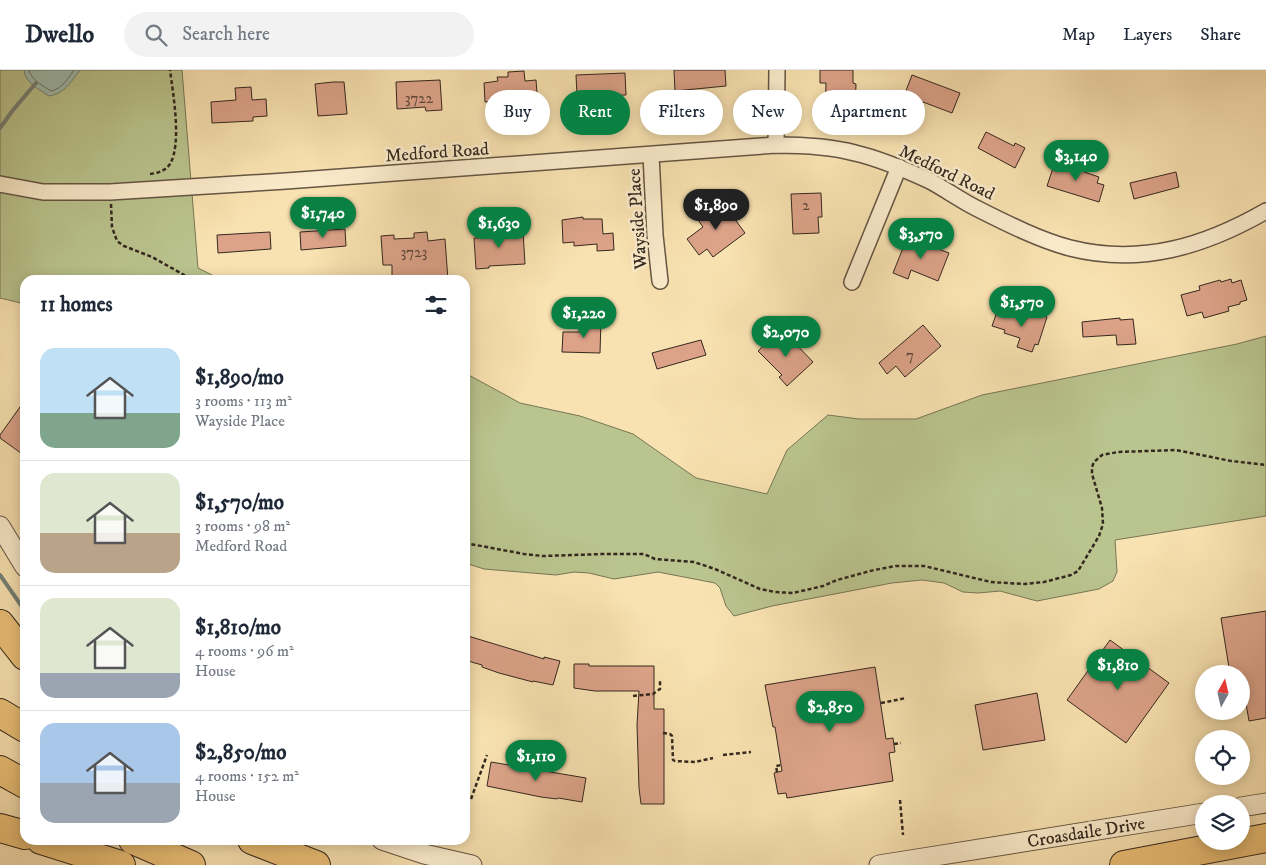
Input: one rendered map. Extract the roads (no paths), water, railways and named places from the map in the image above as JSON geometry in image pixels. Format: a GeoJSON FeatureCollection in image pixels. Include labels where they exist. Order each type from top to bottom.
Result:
{"type":"FeatureCollection","features":[{"type":"Feature","properties":{"kind":"highway"},"geometry":{"type":"LineString","coordinates":[[0,624],[20,650]]}},
{"type":"Feature","properties":{"kind":"highway"},"geometry":{"type":"LineString","coordinates":[[0,713],[20,725]]}},
{"type":"Feature","properties":{"kind":"highway"},"geometry":{"type":"LineString","coordinates":[[0,770],[20,781]]}},
{"type":"Feature","properties":{"kind":"highway"},"geometry":{"type":"LineString","coordinates":[[0,828],[20,834]]}},
{"type":"Feature","properties":{"kind":"highway"},"geometry":{"type":"LineString","coordinates":[[1124,865],[1266,838]]}},
{"type":"Feature","properties":{"kind":"highway"},"geometry":{"type":"LineString","coordinates":[[57,845],[121,865]]}},
{"type":"Feature","properties":{"kind":"highway"},"geometry":{"type":"LineString","coordinates":[[145,845],[191,865]]}},
{"type":"Feature","properties":{"kind":"highway"},"geometry":{"type":"LineString","coordinates":[[266,845],[316,865]]}},
{"type":"Feature","properties":{"kind":"street"},"geometry":{"type":"LineString","coordinates":[[776,145],[777,70]]}},
{"type":"Feature","properties":{"kind":"street","name":"Medford Road"},"geometry":{"type":"LineString","coordinates":[[0,184],[44,192],[110,192],[776,145],[830,148],[857,153],[899,167],[975,207],[1041,237],[1069,248],[1094,252],[1148,253],[1182,248],[1242,225],[1266,211]]}},
{"type":"Feature","properties":{"kind":"street","name":"Wayside Place"},"geometry":{"type":"LineString","coordinates":[[651,155],[660,281]]}},
{"type":"Feature","properties":{"kind":"street"},"geometry":{"type":"LineString","coordinates":[[852,282],[899,167]]}},
{"type":"Feature","properties":{"kind":"street"},"geometry":{"type":"LineString","coordinates":[[0,526],[20,559]]}},
{"type":"Feature","properties":{"kind":"street"},"geometry":{"type":"LineString","coordinates":[[1250,806],[1266,803]]}},
{"type":"Feature","properties":{"kind":"street","name":"Croasdaile Drive"},"geometry":{"type":"LineString","coordinates":[[878,865],[1195,814]]}},
{"type":"Feature","properties":{"kind":"street"},"geometry":{"type":"LineString","coordinates":[[397,845],[424,854],[472,865]]}},
{"type":"Feature","properties":{"kind":"water"},"geometry":{"type":"Polygon","coordinates":[[[24,70],[80,70],[63,90],[49,96],[27,79],[24,70]]]}},
{"type":"Feature","properties":{"kind":"waterway"},"geometry":{"type":"LineString","coordinates":[[0,128],[36,83]]}},
{"type":"Feature","properties":{"kind":"waterway"},"geometry":{"type":"LineString","coordinates":[[0,575],[20,604]]}}]}
